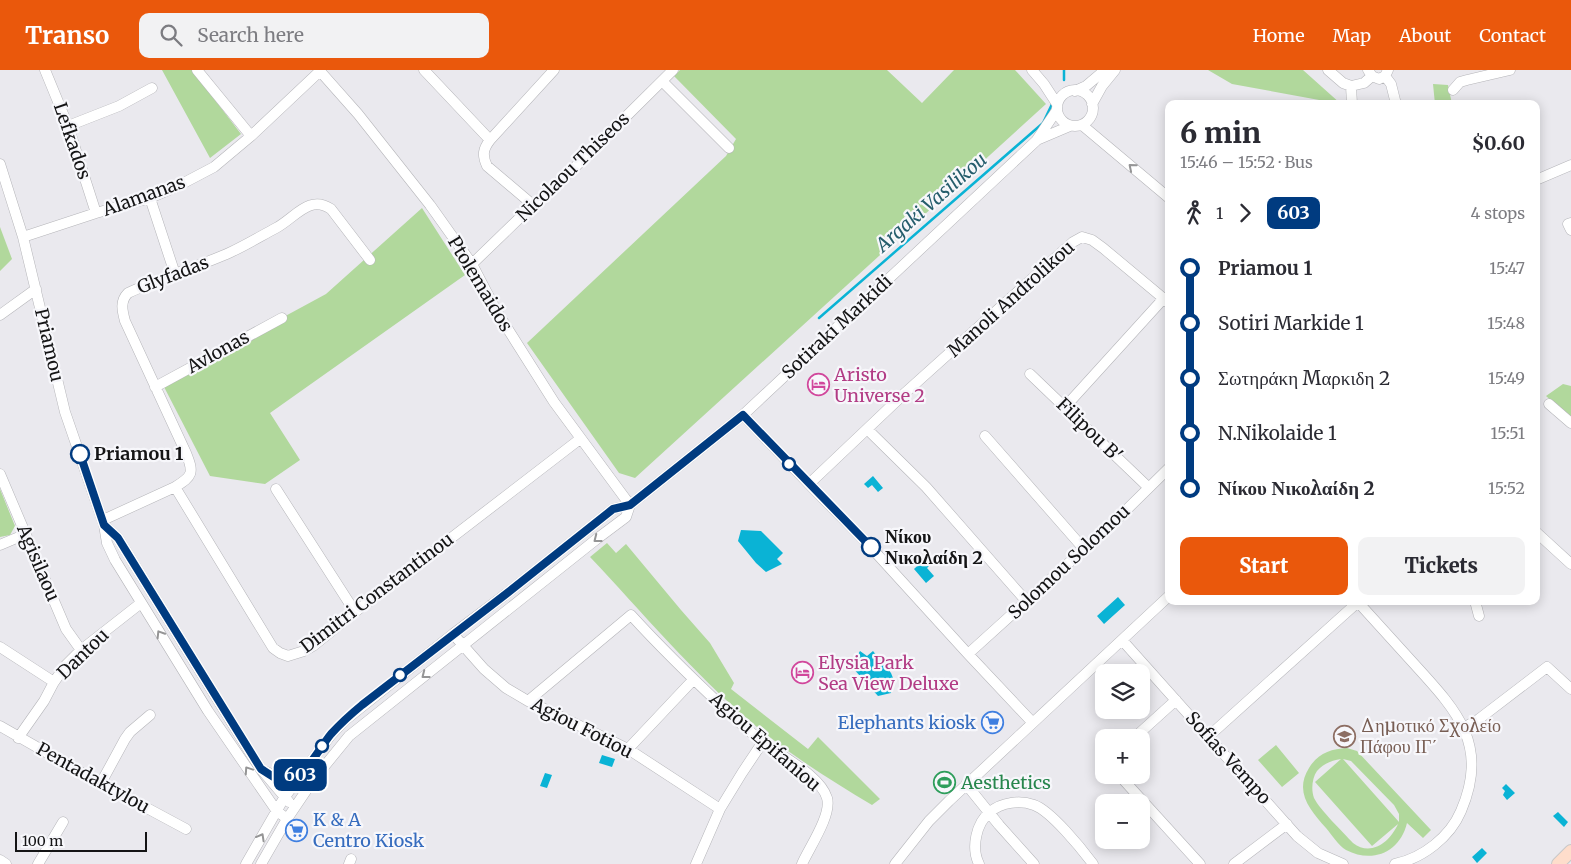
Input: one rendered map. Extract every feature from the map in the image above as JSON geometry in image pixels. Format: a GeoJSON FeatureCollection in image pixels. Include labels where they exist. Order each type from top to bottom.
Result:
{"type":"FeatureCollection","features":[{"type":"Feature","properties":{"kind":"main road"},"geometry":{"type":"LineString","coordinates":[[1558,864],[1571,851]]}},
{"type":"Feature","properties":{"kind":"street","name":"Lefkados"},"geometry":{"type":"LineString","coordinates":[[45,70],[68,126],[96,213]]}},
{"type":"Feature","properties":{"kind":"street"},"geometry":{"type":"LineString","coordinates":[[198,70],[251,136]]}},
{"type":"Feature","properties":{"kind":"street"},"geometry":{"type":"LineString","coordinates":[[424,70],[490,140]]}},
{"type":"Feature","properties":{"kind":"street"},"geometry":{"type":"LineString","coordinates":[[533,205],[487,166],[483,153],[490,140],[554,70]]}},
{"type":"Feature","properties":{"kind":"street","name":"Nicolaou Thiseos"},"geometry":{"type":"LineString","coordinates":[[472,264],[568,174],[673,70]]}},
{"type":"Feature","properties":{"kind":"street"},"geometry":{"type":"LineString","coordinates":[[1032,70],[1044,84],[1057,107],[1061,120],[1070,126],[1082,124],[1090,118],[1092,104],[1102,86],[1115,70]]}},
{"type":"Feature","properties":{"kind":"street"},"geometry":{"type":"LineString","coordinates":[[1057,107],[1060,98],[1086,86],[1105,70]]}},
{"type":"Feature","properties":{"kind":"street"},"geometry":{"type":"LineString","coordinates":[[1328,70],[1343,83],[1351,86],[1364,83],[1370,73],[1379,79],[1387,73],[1395,100]]}},
{"type":"Feature","properties":{"kind":"street"},"geometry":{"type":"LineString","coordinates":[[1453,90],[1460,82],[1510,70]]}},
{"type":"Feature","properties":{"kind":"street","name":"Alamanas"},"geometry":{"type":"LineString","coordinates":[[23,236],[150,198],[214,167],[251,136],[319,71]]}},
{"type":"Feature","properties":{"kind":"street","name":"Ptolemaidos"},"geometry":{"type":"LineString","coordinates":[[319,71],[358,114],[430,205],[472,264],[515,343],[554,402],[630,505]]}},
{"type":"Feature","properties":{"kind":"street"},"geometry":{"type":"LineString","coordinates":[[662,81],[729,148]]}},
{"type":"Feature","properties":{"kind":"street"},"geometry":{"type":"LineString","coordinates":[[1044,84],[1086,95],[1092,104]]}},
{"type":"Feature","properties":{"kind":"street"},"geometry":{"type":"LineString","coordinates":[[1351,86],[1352,100]]}},
{"type":"Feature","properties":{"kind":"street"},"geometry":{"type":"LineString","coordinates":[[68,126],[119,106],[152,88]]}},
{"type":"Feature","properties":{"kind":"street","name":"Sotiraki Markidi"},"geometry":{"type":"LineString","coordinates":[[246,864],[284,798],[344,720],[613,509],[630,505],[743,415],[1036,140],[1057,107]]}},
{"type":"Feature","properties":{"kind":"street"},"geometry":{"type":"LineString","coordinates":[[1082,124],[1165,195]]}},
{"type":"Feature","properties":{"kind":"street","name":"Sotiraki Markidi"},"geometry":{"type":"LineString","coordinates":[[1036,140],[1070,126]]}},
{"type":"Feature","properties":{"kind":"street","name":"Priamou"},"geometry":{"type":"LineString","coordinates":[[0,164],[23,236],[65,412],[104,523],[107,543],[115,560],[208,711],[276,810],[287,819]]}},
{"type":"Feature","properties":{"kind":"street"},"geometry":{"type":"LineString","coordinates":[[1540,178],[1571,165]]}},
{"type":"Feature","properties":{"kind":"street"},"geometry":{"type":"LineString","coordinates":[[150,198],[175,274]]}},
{"type":"Feature","properties":{"kind":"street","name":"Glyfadas"},"geometry":{"type":"LineString","coordinates":[[175,487],[190,477],[191,470],[186,453],[125,321],[122,301],[128,292],[232,252],[280,226],[309,205],[315,203],[320,203],[332,209],[370,260]]}},
{"type":"Feature","properties":{"kind":"street","name":"Manoli Androlikou"},"geometry":{"type":"LineString","coordinates":[[809,484],[1073,242],[1082,237],[1092,240],[1103,248],[1165,299]]}},
{"type":"Feature","properties":{"kind":"street"},"geometry":{"type":"LineString","coordinates":[[0,315],[36,289]]}},
{"type":"Feature","properties":{"kind":"street"},"geometry":{"type":"LineString","coordinates":[[1064,407],[1165,301]]}},
{"type":"Feature","properties":{"kind":"street","name":"Avlonas"},"geometry":{"type":"LineString","coordinates":[[155,387],[282,318]]}},
{"type":"Feature","properties":{"kind":"street","name":"Filipou B'"},"geometry":{"type":"LineString","coordinates":[[1030,374],[1148,487]]}},
{"type":"Feature","properties":{"kind":"street"},"geometry":{"type":"LineString","coordinates":[[1549,404],[1571,423]]}},
{"type":"Feature","properties":{"kind":"street"},"geometry":{"type":"LineString","coordinates":[[743,415],[866,542],[1032,722]]}},
{"type":"Feature","properties":{"kind":"street"},"geometry":{"type":"LineString","coordinates":[[868,429],[926,487],[1027,602]]}},
{"type":"Feature","properties":{"kind":"street"},"geometry":{"type":"LineString","coordinates":[[985,436],[1084,549]]}},
{"type":"Feature","properties":{"kind":"street","name":"Dimitri Constantinou"},"geometry":{"type":"LineString","coordinates":[[175,487],[273,648],[288,656],[308,649],[580,438]]}},
{"type":"Feature","properties":{"kind":"street","name":"Solomou Solomou"},"geometry":{"type":"LineString","coordinates":[[968,654],[1027,602],[1165,472]]}},
{"type":"Feature","properties":{"kind":"street","name":"Agisilaou"},"geometry":{"type":"LineString","coordinates":[[0,474],[66,629],[81,650]]}},
{"type":"Feature","properties":{"kind":"street"},"geometry":{"type":"LineString","coordinates":[[104,523],[175,487]]}},
{"type":"Feature","properties":{"kind":"street"},"geometry":{"type":"LineString","coordinates":[[276,489],[355,612]]}},
{"type":"Feature","properties":{"kind":"street","name":"Sotiraki Markidi"},"geometry":{"type":"LineString","coordinates":[[261,864],[287,819],[314,779],[349,736],[626,517],[630,505]]}},
{"type":"Feature","properties":{"kind":"street","name":"Priamou"},"geometry":{"type":"LineString","coordinates":[[104,523],[118,538],[261,769],[284,798],[295,807]]}},
{"type":"Feature","properties":{"kind":"street"},"geometry":{"type":"LineString","coordinates":[[0,545],[26,534]]}},
{"type":"Feature","properties":{"kind":"street"},"geometry":{"type":"LineString","coordinates":[[1540,536],[1571,564]]}},
{"type":"Feature","properties":{"kind":"street"},"geometry":{"type":"LineString","coordinates":[[895,864],[929,822],[966,784],[1165,600]]}},
{"type":"Feature","properties":{"kind":"street","name":"Dantou"},"geometry":{"type":"LineString","coordinates":[[18,738],[66,665],[81,650],[141,603]]}},
{"type":"Feature","properties":{"kind":"street"},"geometry":{"type":"LineString","coordinates":[[1209,736],[1354,605]]}},
{"type":"Feature","properties":{"kind":"street"},"geometry":{"type":"LineString","coordinates":[[1360,605],[1444,696],[1465,727],[1471,751],[1472,768],[1468,793],[1459,817],[1450,830],[1432,846],[1408,860],[1395,864]]}},
{"type":"Feature","properties":{"kind":"street"},"geometry":{"type":"LineString","coordinates":[[1475,605],[1479,616]]}},
{"type":"Feature","properties":{"kind":"street","name":"Agiou Epifaniou"},"geometry":{"type":"LineString","coordinates":[[528,701],[630,615],[693,680],[762,743],[797,765],[818,782],[827,798],[826,815],[802,864]]}},
{"type":"Feature","properties":{"kind":"street","name":"Agiou Fotiou"},"geometry":{"type":"LineString","coordinates":[[453,634],[484,668],[506,688],[528,701],[628,749],[720,810]]}},
{"type":"Feature","properties":{"kind":"street","name":"Sofias Vempo"},"geometry":{"type":"LineString","coordinates":[[1122,640],[1308,846],[1342,864]]}},
{"type":"Feature","properties":{"kind":"street"},"geometry":{"type":"LineString","coordinates":[[0,647],[54,682]]}},
{"type":"Feature","properties":{"kind":"street"},"geometry":{"type":"LineString","coordinates":[[1465,727],[1479,719],[1547,667],[1571,689]]}},
{"type":"Feature","properties":{"kind":"street","name":"Agiou Epifaniou"},"geometry":{"type":"LineString","coordinates":[[628,749],[693,680]]}},
{"type":"Feature","properties":{"kind":"street"},"geometry":{"type":"LineString","coordinates":[[1144,729],[1176,700]]}},
{"type":"Feature","properties":{"kind":"street"},"geometry":{"type":"LineString","coordinates":[[101,783],[130,732],[150,715]]}},
{"type":"Feature","properties":{"kind":"street","name":"Pentadaktylou"},"geometry":{"type":"LineString","coordinates":[[0,726],[18,738],[186,829]]}},
{"type":"Feature","properties":{"kind":"street"},"geometry":{"type":"LineString","coordinates":[[696,864],[720,810],[742,772],[762,743]]}},
{"type":"Feature","properties":{"kind":"street"},"geometry":{"type":"LineString","coordinates":[[261,769],[285,781],[300,775]]}},
{"type":"Feature","properties":{"kind":"street"},"geometry":{"type":"LineString","coordinates":[[966,784],[1034,864]]}},
{"type":"Feature","properties":{"kind":"street"},"geometry":{"type":"LineString","coordinates":[[1126,784],[1200,864]]}},
{"type":"Feature","properties":{"kind":"street"},"geometry":{"type":"LineString","coordinates":[[979,864],[976,858],[975,841],[981,824],[989,813],[1007,804],[1021,802],[1045,810],[1093,864]]}},
{"type":"Feature","properties":{"kind":"street"},"geometry":{"type":"LineString","coordinates":[[38,864],[63,822]]}},
{"type":"Feature","properties":{"kind":"street"},"geometry":{"type":"LineString","coordinates":[[1234,864],[1287,824]]}},
{"type":"Feature","properties":{"kind":"street"},"geometry":{"type":"LineString","coordinates":[[0,860],[6,864]]}},
{"type":"Feature","properties":{"kind":"green space"},"geometry":{"type":"Polygon","coordinates":[[[162,70],[192,70],[241,134],[210,158],[162,70]]]}},
{"type":"Feature","properties":{"kind":"green space"},"geometry":{"type":"Polygon","coordinates":[[[680,70],[887,70],[922,103],[954,70],[1015,70],[1046,104],[635,478],[619,473],[527,343],[726,156],[736,139],[674,76],[680,70]]]}},
{"type":"Feature","properties":{"kind":"green space"},"geometry":{"type":"Polygon","coordinates":[[[1208,70],[1303,70],[1337,100],[1319,100],[1232,84],[1208,70]]]}},
{"type":"Feature","properties":{"kind":"green space"},"geometry":{"type":"Polygon","coordinates":[[[1433,84],[1448,85],[1451,100],[1435,100],[1433,84]]]}},
{"type":"Feature","properties":{"kind":"green space"},"geometry":{"type":"Polygon","coordinates":[[[422,208],[465,275],[270,413],[300,460],[265,484],[210,476],[162,383],[326,294],[422,208]]]}},
{"type":"Feature","properties":{"kind":"green space"},"geometry":{"type":"Polygon","coordinates":[[[0,227],[12,259],[0,271],[0,227]]]}},
{"type":"Feature","properties":{"kind":"green space"},"geometry":{"type":"Polygon","coordinates":[[[1563,384],[1571,386],[1571,418],[1546,396],[1563,384]]]}},
{"type":"Feature","properties":{"kind":"green space"},"geometry":{"type":"Polygon","coordinates":[[[0,489],[15,526],[10,535],[0,537],[0,489]]]}},
{"type":"Feature","properties":{"kind":"green space"},"geometry":{"type":"Polygon","coordinates":[[[607,543],[616,553],[626,544],[710,643],[734,683],[731,689],[808,749],[818,737],[880,799],[872,805],[825,776],[779,744],[729,702],[688,662],[590,557],[607,543]]]}},
{"type":"Feature","properties":{"kind":"green space"},"geometry":{"type":"Polygon","coordinates":[[[1276,745],[1299,773],[1282,787],[1258,760],[1276,745]]]}},
{"type":"Feature","properties":{"kind":"green space"},"geometry":{"type":"Polygon","coordinates":[[[1347,748],[1357,751],[1431,830],[1423,838],[1407,823],[1403,833],[1392,848],[1384,853],[1375,855],[1356,854],[1340,845],[1314,814],[1306,800],[1303,785],[1309,768],[1316,759],[1330,751],[1347,748]],[[1341,759],[1322,766],[1317,771],[1312,784],[1314,798],[1326,815],[1353,843],[1366,848],[1379,846],[1390,837],[1398,824],[1372,846],[1315,782],[1341,759]],[[1343,759],[1399,822],[1399,814],[1394,805],[1351,761],[1343,759]]]}},
{"type":"Feature","properties":{"kind":"water"},"geometry":{"type":"Polygon","coordinates":[[[873,476],[883,488],[878,492],[872,485],[868,488],[864,484],[873,476]]]}},
{"type":"Feature","properties":{"kind":"water"},"geometry":{"type":"Polygon","coordinates":[[[741,530],[761,531],[783,553],[777,559],[782,564],[766,572],[738,541],[741,530]]]}},
{"type":"Feature","properties":{"kind":"water"},"geometry":{"type":"Polygon","coordinates":[[[927,557],[932,563],[927,568],[934,576],[926,583],[914,569],[927,557]]]}},
{"type":"Feature","properties":{"kind":"water"},"geometry":{"type":"Polygon","coordinates":[[[1118,597],[1125,605],[1104,624],[1097,616],[1118,597]]]}},
{"type":"Feature","properties":{"kind":"water"},"geometry":{"type":"Polygon","coordinates":[[[860,651],[867,656],[873,651],[891,673],[893,678],[891,693],[878,696],[851,666],[860,651]]]}},
{"type":"Feature","properties":{"kind":"water"},"geometry":{"type":"Polygon","coordinates":[[[602,755],[615,759],[612,767],[599,763],[602,755]]]}},
{"type":"Feature","properties":{"kind":"water"},"geometry":{"type":"Polygon","coordinates":[[[545,773],[552,775],[547,788],[540,786],[545,773]]]}},
{"type":"Feature","properties":{"kind":"water"},"geometry":{"type":"Polygon","coordinates":[[[1506,784],[1515,793],[1507,800],[1503,795],[1505,791],[1502,788],[1506,784]]]}},
{"type":"Feature","properties":{"kind":"water"},"geometry":{"type":"Polygon","coordinates":[[[1558,812],[1568,822],[1564,827],[1553,816],[1558,812]]]}},
{"type":"Feature","properties":{"kind":"water"},"geometry":{"type":"Polygon","coordinates":[[[1482,848],[1487,853],[1477,863],[1472,857],[1482,848]]]}},
{"type":"Feature","properties":{"kind":"waterway","name":"Argaki Vasilikou"},"geometry":{"type":"LineString","coordinates":[[1064,70],[1064,80]]}},
{"type":"Feature","properties":{"kind":"waterway","name":"Argaki Vasilikou"},"geometry":{"type":"LineString","coordinates":[[819,318],[1043,123],[1053,102]]}},
{"type":"Feature","properties":{"kind":"bus line","name":"603"},"geometry":{"type":"LineString","coordinates":[[80,454],[104,525],[118,538],[261,769],[285,781],[300,775],[344,720],[362,705],[613,509],[630,505],[743,415],[871,547]]}},
{"type":"Feature","properties":{"kind":"place","name":"Aristo Universe 2"},"geometry":{"type":"Point","coordinates":[818,385]}},
{"type":"Feature","properties":{"kind":"place","name":"Priamou 1"},"geometry":{"type":"Point","coordinates":[80,454]}},
{"type":"Feature","properties":{"kind":"place","name":"Νίκου Νικολαίδη 2"},"geometry":{"type":"Point","coordinates":[871,547]}},
{"type":"Feature","properties":{"kind":"place","name":"Elysia Park Sea View Deluxe"},"geometry":{"type":"Point","coordinates":[802,673]}},
{"type":"Feature","properties":{"kind":"place","name":"Elephants kiosk"},"geometry":{"type":"Point","coordinates":[992,723]}},
{"type":"Feature","properties":{"kind":"place","name":"Δημοτικό Σχολείο Πάφου ΙΓ΄"},"geometry":{"type":"Point","coordinates":[1344,736]}},
{"type":"Feature","properties":{"kind":"place","name":"Aesthetics"},"geometry":{"type":"Point","coordinates":[945,783]}},
{"type":"Feature","properties":{"kind":"place","name":"K & A Centro Kiosk"},"geometry":{"type":"Point","coordinates":[297,830]}}]}
